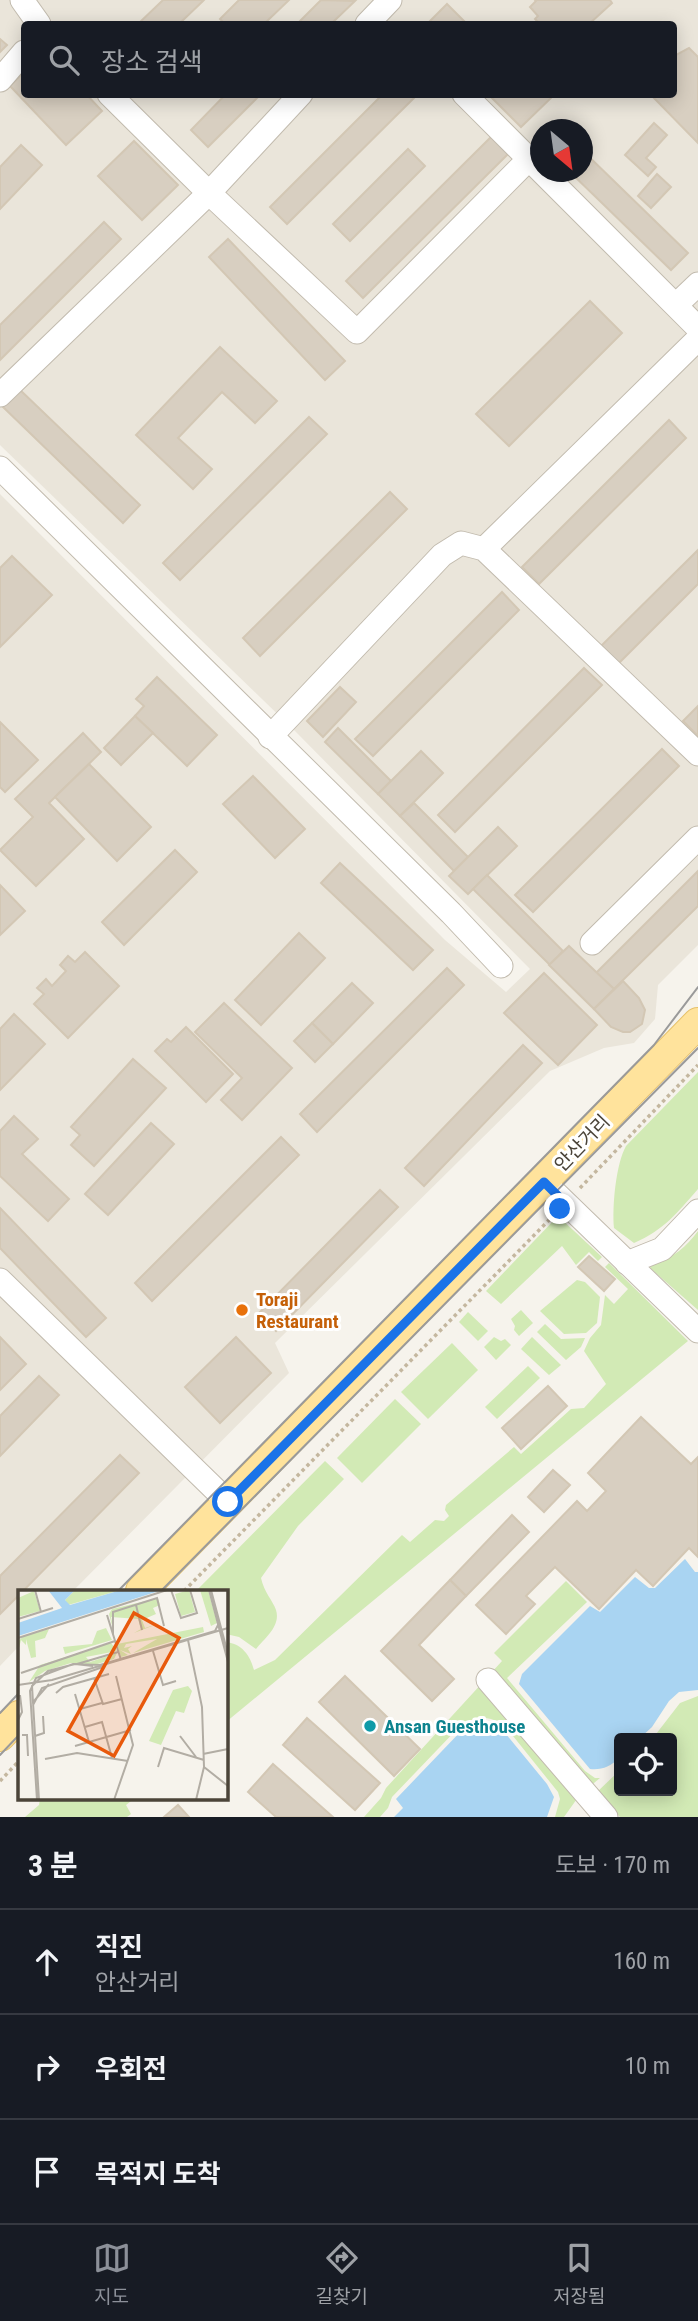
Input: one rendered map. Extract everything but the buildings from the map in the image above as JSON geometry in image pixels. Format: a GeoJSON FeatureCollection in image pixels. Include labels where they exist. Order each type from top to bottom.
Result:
{"type":"FeatureCollection","features":[{"type":"Feature","properties":{"kind":"main road"},"geometry":{"type":"LineString","coordinates":[[673,1049],[698,1011]]}},
{"type":"Feature","properties":{"kind":"main road","name":"안산거리"},"geometry":{"type":"LineString","coordinates":[[142,1590],[698,1023]]}},
{"type":"Feature","properties":{"kind":"main road"},"geometry":{"type":"LineString","coordinates":[[0,1736],[18,1717]]}},
{"type":"Feature","properties":{"kind":"street"},"geometry":{"type":"LineString","coordinates":[[22,0],[37,21]]}},
{"type":"Feature","properties":{"kind":"street"},"geometry":{"type":"LineString","coordinates":[[0,80],[21,56]]}},
{"type":"Feature","properties":{"kind":"street"},"geometry":{"type":"LineString","coordinates":[[113,98],[209,193],[357,332],[528,160]]}},
{"type":"Feature","properties":{"kind":"street"},"geometry":{"type":"LineString","coordinates":[[0,395],[209,193],[297,98]]}},
{"type":"Feature","properties":{"kind":"street"},"geometry":{"type":"LineString","coordinates":[[468,98],[698,328]]}},
{"type":"Feature","properties":{"kind":"street"},"geometry":{"type":"LineString","coordinates":[[676,305],[698,284]]}},
{"type":"Feature","properties":{"kind":"street"},"geometry":{"type":"LineString","coordinates":[[484,549],[698,339]]}},
{"type":"Feature","properties":{"kind":"street"},"geometry":{"type":"LineString","coordinates":[[0,468],[501,965]]}},
{"type":"Feature","properties":{"kind":"street"},"geometry":{"type":"LineString","coordinates":[[270,737],[442,555],[461,543],[484,549],[698,754]]}},
{"type":"Feature","properties":{"kind":"street"},"geometry":{"type":"LineString","coordinates":[[592,943],[698,838]]}},
{"type":"Feature","properties":{"kind":"street"},"geometry":{"type":"LineString","coordinates":[[544,1182],[698,1331]]}},
{"type":"Feature","properties":{"kind":"street"},"geometry":{"type":"LineString","coordinates":[[627,1264],[662,1249],[698,1211]]}},
{"type":"Feature","properties":{"kind":"street"},"geometry":{"type":"LineString","coordinates":[[0,1280],[228,1502]]}},
{"type":"Feature","properties":{"kind":"street"},"geometry":{"type":"LineString","coordinates":[[488,1680],[606,1817]]}},
{"type":"Feature","properties":{"kind":"path"},"geometry":{"type":"LineString","coordinates":[[185,1590],[698,1065]]}},
{"type":"Feature","properties":{"kind":"path"},"geometry":{"type":"LineString","coordinates":[[0,1781],[18,1762]]}},
{"type":"Feature","properties":{"kind":"shaded area"},"geometry":{"type":"Polygon","coordinates":[[[0,0],[698,0],[698,945],[658,985],[655,1019],[634,1043],[604,1048],[550,1071],[275,1343],[289,1373],[74,1590],[18,1590],[18,1647],[0,1666],[0,494],[445,940],[506,992],[530,969],[295,731],[0,445],[0,0]]]}},
{"type":"Feature","properties":{"kind":"green space"},"geometry":{"type":"Polygon","coordinates":[[[698,1072],[698,1189],[662,1227],[634,1243],[614,1228],[616,1186],[623,1154],[626,1146],[698,1072]]]}},
{"type":"Feature","properties":{"kind":"green space"},"geometry":{"type":"Polygon","coordinates":[[[558,1216],[602,1257],[598,1261],[589,1252],[576,1265],[562,1246],[501,1304],[486,1291],[558,1216]]]}},
{"type":"Feature","properties":{"kind":"green space"},"geometry":{"type":"Polygon","coordinates":[[[698,1231],[698,1310],[650,1268],[654,1262],[679,1251],[698,1231]]]}},
{"type":"Feature","properties":{"kind":"green space"},"geometry":{"type":"Polygon","coordinates":[[[609,1263],[688,1341],[228,1720],[228,1643],[244,1651],[254,1670],[275,1660],[402,1535],[410,1542],[435,1520],[444,1521],[449,1516],[445,1510],[446,1505],[514,1447],[521,1454],[571,1409],[584,1408],[606,1384],[584,1351],[601,1325],[605,1295],[614,1304],[628,1289],[605,1267],[609,1263]]]}},
{"type":"Feature","properties":{"kind":"green space"},"geometry":{"type":"Polygon","coordinates":[[[577,1280],[585,1282],[600,1297],[597,1323],[586,1333],[564,1334],[540,1311],[577,1280]]]}},
{"type":"Feature","properties":{"kind":"green space"},"geometry":{"type":"Polygon","coordinates":[[[521,1310],[533,1323],[519,1336],[511,1319],[521,1310]]]}},
{"type":"Feature","properties":{"kind":"green space"},"geometry":{"type":"Polygon","coordinates":[[[468,1312],[488,1331],[478,1341],[459,1322],[468,1312]]]}},
{"type":"Feature","properties":{"kind":"green space"},"geometry":{"type":"Polygon","coordinates":[[[545,1324],[561,1339],[585,1338],[581,1347],[566,1360],[537,1332],[545,1324]]]}},
{"type":"Feature","properties":{"kind":"green space"},"geometry":{"type":"Polygon","coordinates":[[[494,1337],[501,1341],[505,1339],[511,1345],[496,1360],[484,1347],[494,1337]]]}},
{"type":"Feature","properties":{"kind":"green space"},"geometry":{"type":"Polygon","coordinates":[[[532,1337],[561,1365],[549,1375],[521,1349],[532,1337]]]}},
{"type":"Feature","properties":{"kind":"green space"},"geometry":{"type":"Polygon","coordinates":[[[452,1343],[478,1370],[428,1419],[401,1392],[452,1343]]]}},
{"type":"Feature","properties":{"kind":"green space"},"geometry":{"type":"Polygon","coordinates":[[[528,1366],[540,1378],[497,1419],[485,1407],[528,1366]]]}},
{"type":"Feature","properties":{"kind":"green space"},"geometry":{"type":"Polygon","coordinates":[[[395,1399],[421,1424],[362,1483],[337,1458],[395,1399]]]}},
{"type":"Feature","properties":{"kind":"green space"},"geometry":{"type":"Polygon","coordinates":[[[325,1461],[344,1479],[298,1526],[261,1578],[277,1616],[271,1631],[256,1649],[239,1637],[228,1634],[228,1590],[197,1590],[325,1461]]]}},
{"type":"Feature","properties":{"kind":"green space"},"geometry":{"type":"Polygon","coordinates":[[[566,1581],[587,1602],[507,1678],[585,1771],[595,1778],[600,1778],[588,1788],[491,1673],[502,1661],[494,1653],[566,1581]]]}},
{"type":"Feature","properties":{"kind":"green space"},"geometry":{"type":"Polygon","coordinates":[[[484,1681],[579,1796],[564,1817],[555,1817],[560,1799],[558,1792],[505,1726],[483,1718],[461,1725],[392,1797],[388,1808],[380,1817],[364,1817],[386,1788],[484,1681]]]}},
{"type":"Feature","properties":{"kind":"green space"},"geometry":{"type":"Polygon","coordinates":[[[698,1696],[698,1817],[620,1817],[596,1793],[614,1776],[614,1796],[677,1796],[677,1733],[657,1733],[680,1703],[698,1696]]]}},
{"type":"Feature","properties":{"kind":"green space"},"geometry":{"type":"Polygon","coordinates":[[[40,1800],[132,1800],[126,1805],[131,1814],[127,1817],[25,1817],[39,1805],[40,1800]]]}},
{"type":"Feature","properties":{"kind":"water"},"geometry":{"type":"Polygon","coordinates":[[[685,1559],[695,1572],[698,1572],[698,1690],[679,1692],[645,1733],[614,1733],[614,1762],[606,1767],[590,1769],[519,1684],[522,1674],[590,1606],[600,1612],[635,1577],[649,1588],[655,1588],[685,1559]]]}},
{"type":"Feature","properties":{"kind":"water"},"geometry":{"type":"Polygon","coordinates":[[[475,1723],[501,1728],[547,1784],[554,1797],[547,1817],[394,1817],[403,1808],[396,1799],[464,1728],[475,1723]]]}},
{"type":"Feature","properties":{"kind":"tram line"},"geometry":{"type":"LineString","coordinates":[[119,1590],[654,1045],[698,987]]}},
{"type":"Feature","properties":{"kind":"tram line"},"geometry":{"type":"LineString","coordinates":[[162,1590],[698,1048]]}},
{"type":"Feature","properties":{"kind":"tram line"},"geometry":{"type":"LineString","coordinates":[[0,1713],[18,1694]]}},
{"type":"Feature","properties":{"kind":"tram line"},"geometry":{"type":"LineString","coordinates":[[0,1755],[18,1736]]}},
{"type":"Feature","properties":{"kind":"place","name":"Toraji Restaurant"},"geometry":{"type":"Point","coordinates":[242,1310]}},
{"type":"Feature","properties":{"kind":"place","name":"Ansan Guesthouse"},"geometry":{"type":"Point","coordinates":[370,1726]}},
{"type":"Feature","properties":{"kind":"route"},"geometry":{"type":"LineString","coordinates":[[228,1502],[544,1182],[565,1203],[560,1209]]}}]}
